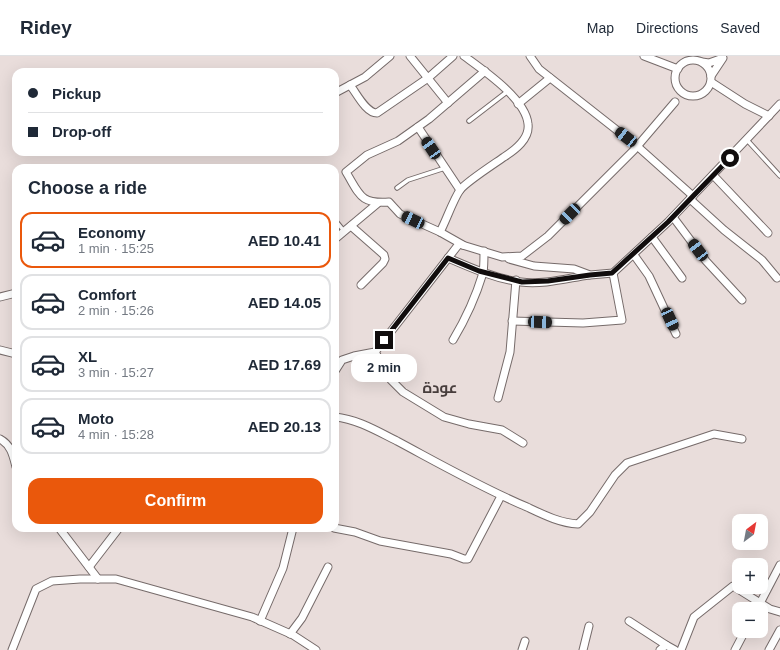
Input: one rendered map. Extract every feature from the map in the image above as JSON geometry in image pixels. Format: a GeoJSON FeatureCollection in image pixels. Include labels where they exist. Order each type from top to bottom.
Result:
{"type":"FeatureCollection","features":[{"type":"Feature","properties":{"kind":"street"},"geometry":{"type":"LineString","coordinates":[[339,91],[365,77],[390,56]]}},
{"type":"Feature","properties":{"kind":"street"},"geometry":{"type":"LineString","coordinates":[[410,56],[448,103]]}},
{"type":"Feature","properties":{"kind":"street"},"geometry":{"type":"LineString","coordinates":[[350,85],[369,110],[377,113],[428,78],[453,56]]}},
{"type":"Feature","properties":{"kind":"street"},"geometry":{"type":"LineString","coordinates":[[440,232],[460,190],[509,154],[522,142],[526,134],[528,124],[518,104],[508,91],[464,56]]}},
{"type":"Feature","properties":{"kind":"street"},"geometry":{"type":"LineString","coordinates":[[530,56],[539,69],[637,146],[724,230],[762,260],[777,278]]}},
{"type":"Feature","properties":{"kind":"street"},"geometry":{"type":"LineString","coordinates":[[644,56],[678,69]]}},
{"type":"Feature","properties":{"kind":"street"},"geometry":{"type":"LineString","coordinates":[[678,88],[687,95],[699,96],[705,92],[724,57]]}},
{"type":"Feature","properties":{"kind":"street"},"geometry":{"type":"LineString","coordinates":[[675,102],[678,88],[675,77],[678,69],[684,62],[690,60],[709,63],[724,57]]}},
{"type":"Feature","properties":{"kind":"street"},"geometry":{"type":"LineString","coordinates":[[701,62],[710,70],[711,79],[745,104],[769,116]]}},
{"type":"Feature","properties":{"kind":"street"},"geometry":{"type":"LineString","coordinates":[[484,71],[418,127],[398,141],[367,155],[346,172],[362,198],[370,202],[389,202],[400,214],[440,232],[463,245],[534,266],[574,269],[590,275]]}},
{"type":"Feature","properties":{"kind":"street"},"geometry":{"type":"LineString","coordinates":[[518,104],[550,78]]}},
{"type":"Feature","properties":{"kind":"street"},"geometry":{"type":"LineString","coordinates":[[502,257],[522,256],[548,236],[637,146],[675,102],[687,95]]}},
{"type":"Feature","properties":{"kind":"street"},"geometry":{"type":"LineString","coordinates":[[448,258],[483,272],[522,282],[548,281],[612,273],[634,255],[673,217],[780,104]]}},
{"type":"Feature","properties":{"kind":"street"},"geometry":{"type":"LineString","coordinates":[[418,127],[460,190]]}},
{"type":"Feature","properties":{"kind":"street"},"geometry":{"type":"LineString","coordinates":[[713,175],[768,232]]}},
{"type":"Feature","properties":{"kind":"street"},"geometry":{"type":"LineString","coordinates":[[339,235],[378,203]]}},
{"type":"Feature","properties":{"kind":"street"},"geometry":{"type":"LineString","coordinates":[[673,217],[706,261],[742,300]]}},
{"type":"Feature","properties":{"kind":"street"},"geometry":{"type":"LineString","coordinates":[[351,226],[384,255],[385,259],[383,263],[361,285]]}},
{"type":"Feature","properties":{"kind":"street"},"geometry":{"type":"LineString","coordinates":[[652,237],[682,278]]}},
{"type":"Feature","properties":{"kind":"street"},"geometry":{"type":"LineString","coordinates":[[339,365],[342,360],[375,352],[459,244],[463,245]]}},
{"type":"Feature","properties":{"kind":"street"},"geometry":{"type":"LineString","coordinates":[[453,340],[471,305],[483,272],[484,251]]}},
{"type":"Feature","properties":{"kind":"street"},"geometry":{"type":"LineString","coordinates":[[634,255],[650,276],[676,334]]}},
{"type":"Feature","properties":{"kind":"street"},"geometry":{"type":"LineString","coordinates":[[512,321],[583,323],[622,320],[612,273]]}},
{"type":"Feature","properties":{"kind":"street"},"geometry":{"type":"LineString","coordinates":[[498,398],[510,352],[516,280]]}},
{"type":"Feature","properties":{"kind":"street"},"geometry":{"type":"LineString","coordinates":[[0,297],[12,294]]}},
{"type":"Feature","properties":{"kind":"street"},"geometry":{"type":"LineString","coordinates":[[0,350],[12,353]]}},
{"type":"Feature","properties":{"kind":"street"},"geometry":{"type":"LineString","coordinates":[[375,352],[391,380],[403,392],[444,417],[469,424],[502,430],[523,443]]}},
{"type":"Feature","properties":{"kind":"street"},"geometry":{"type":"LineString","coordinates":[[339,417],[346,418],[374,430],[431,459],[464,479],[565,524],[578,524],[590,512],[615,475],[626,463],[714,434],[742,440]]}},
{"type":"Feature","properties":{"kind":"street"},"geometry":{"type":"LineString","coordinates":[[0,439],[7,443],[12,451]]}},
{"type":"Feature","properties":{"kind":"street"},"geometry":{"type":"LineString","coordinates":[[339,529],[355,532],[380,541],[451,554],[468,559],[501,496]]}},
{"type":"Feature","properties":{"kind":"street"},"geometry":{"type":"LineString","coordinates":[[62,532],[98,579]]}},
{"type":"Feature","properties":{"kind":"street"},"geometry":{"type":"LineString","coordinates":[[89,567],[116,532]]}},
{"type":"Feature","properties":{"kind":"street"},"geometry":{"type":"LineString","coordinates":[[260,621],[282,568],[292,532]]}},
{"type":"Feature","properties":{"kind":"street"},"geometry":{"type":"LineString","coordinates":[[761,602],[780,564]]}},
{"type":"Feature","properties":{"kind":"street"},"geometry":{"type":"LineString","coordinates":[[290,634],[302,618],[328,567]]}},
{"type":"Feature","properties":{"kind":"street"},"geometry":{"type":"LineString","coordinates":[[12,650],[36,589],[52,581],[98,579],[116,579],[260,621],[290,634],[316,650]]}},
{"type":"Feature","properties":{"kind":"street"},"geometry":{"type":"LineString","coordinates":[[681,650],[694,617],[733,586],[754,602]]}},
{"type":"Feature","properties":{"kind":"street"},"geometry":{"type":"LineString","coordinates":[[768,609],[780,612]]}},
{"type":"Feature","properties":{"kind":"street"},"geometry":{"type":"LineString","coordinates":[[629,620],[663,647],[675,650]]}},
{"type":"Feature","properties":{"kind":"street"},"geometry":{"type":"LineString","coordinates":[[583,650],[589,626]]}},
{"type":"Feature","properties":{"kind":"street"},"geometry":{"type":"LineString","coordinates":[[769,650],[780,630]]}},
{"type":"Feature","properties":{"kind":"street"},"geometry":{"type":"LineString","coordinates":[[735,650],[741,638]]}},
{"type":"Feature","properties":{"kind":"street"},"geometry":{"type":"LineString","coordinates":[[522,650],[525,641]]}},
{"type":"Feature","properties":{"kind":"lane"},"geometry":{"type":"LineString","coordinates":[[469,121],[508,91]]}},
{"type":"Feature","properties":{"kind":"lane"},"geometry":{"type":"LineString","coordinates":[[747,140],[780,176]]}},
{"type":"Feature","properties":{"kind":"lane"},"geometry":{"type":"LineString","coordinates":[[397,188],[408,180],[445,168]]}},
{"type":"Feature","properties":{"kind":"lane"},"geometry":{"type":"LineString","coordinates":[[339,225],[344,231]]}},
{"type":"Feature","properties":{"kind":"district","name":"عودة"},"geometry":{"type":"Point","coordinates":[440,387]}},
{"type":"Feature","properties":{"kind":"route"},"geometry":{"type":"LineString","coordinates":[[384,340],[448,258],[479,271],[522,282],[548,281],[612,273],[627,262],[730,158]]}}]}
